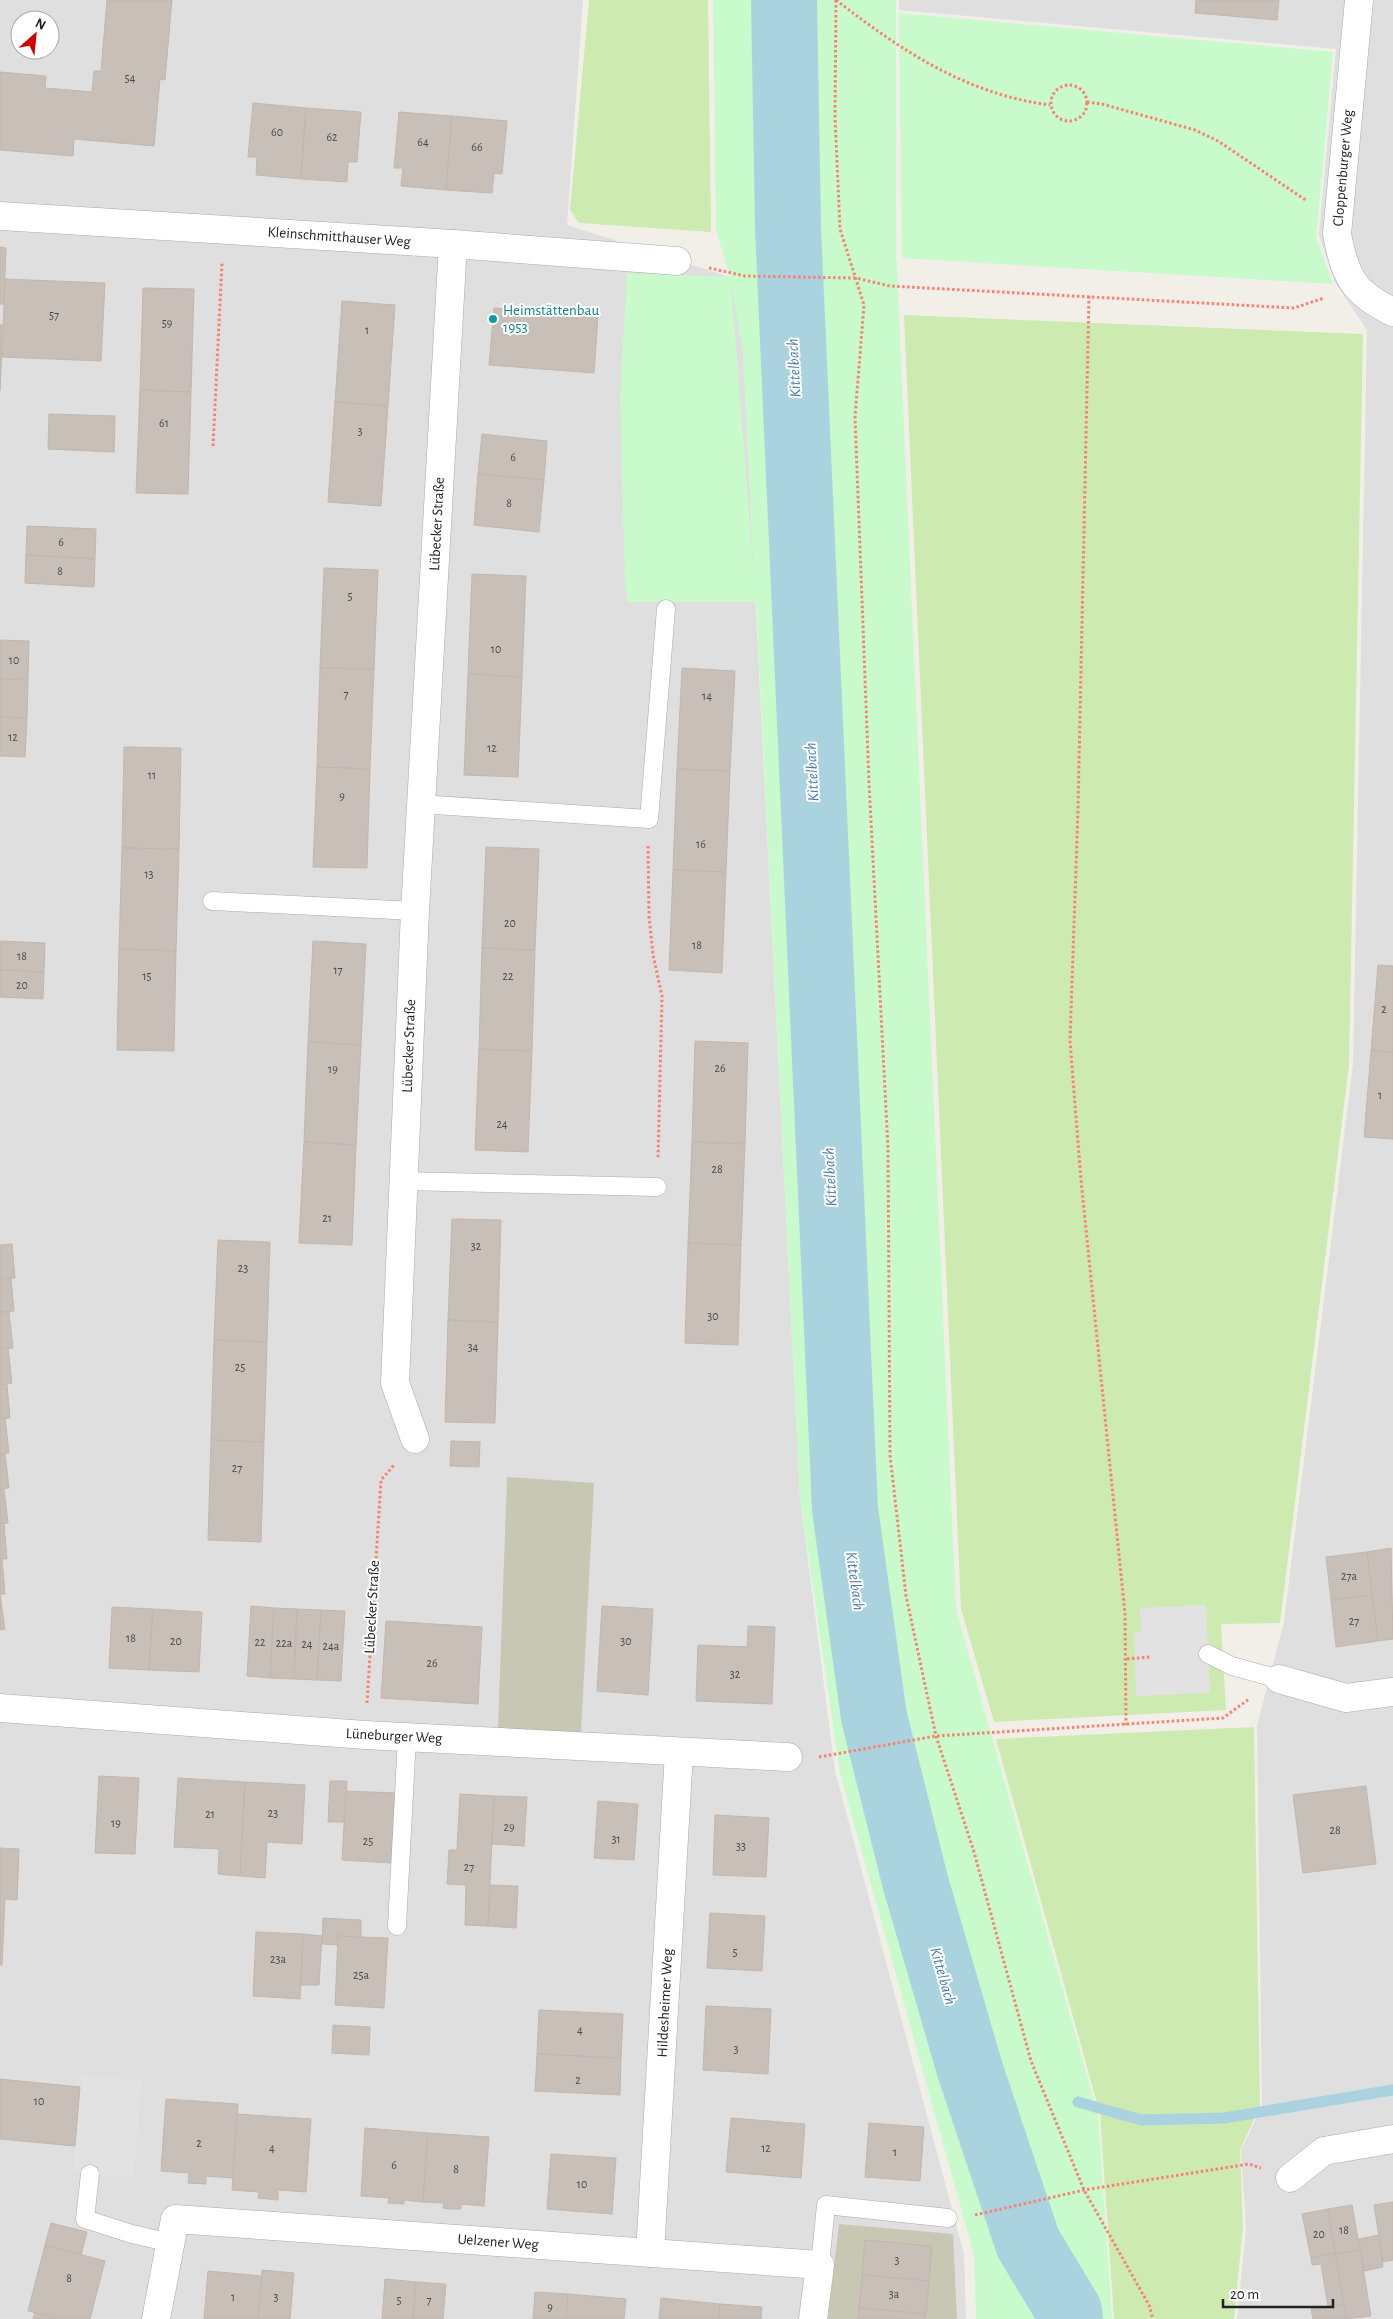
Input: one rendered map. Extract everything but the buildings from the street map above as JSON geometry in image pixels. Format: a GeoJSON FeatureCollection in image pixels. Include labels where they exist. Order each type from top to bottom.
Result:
{"type":"FeatureCollection","features":[{"type":"Feature","properties":{"kind":"street","name":"Cloppenburger Weg"},"geometry":{"type":"LineString","coordinates":[[1359,0],[1337,234],[1342,263],[1355,287],[1378,305],[1393,312]]}},
{"type":"Feature","properties":{"kind":"street","name":"Kleinschmitthauser Weg"},"geometry":{"type":"LineString","coordinates":[[0,216],[453,244],[677,261]]}},
{"type":"Feature","properties":{"kind":"street","name":"Lübecker Straße"},"geometry":{"type":"LineString","coordinates":[[415,1439],[395,1383],[414,911],[453,244]]}},
{"type":"Feature","properties":{"kind":"street"},"geometry":{"type":"LineString","coordinates":[[1279,1679],[1346,1698],[1393,1692]]}},
{"type":"Feature","properties":{"kind":"street","name":"Lüneburger Weg"},"geometry":{"type":"LineString","coordinates":[[0,1708],[365,1735],[788,1756]]}},
{"type":"Feature","properties":{"kind":"street","name":"Hildesheimer Weg"},"geometry":{"type":"LineString","coordinates":[[650,2253],[679,1752]]}},
{"type":"Feature","properties":{"kind":"street"},"geometry":{"type":"LineString","coordinates":[[1290,2178],[1324,2151],[1393,2139]]}},
{"type":"Feature","properties":{"kind":"street"},"geometry":{"type":"LineString","coordinates":[[156,2319],[173,2231]]}},
{"type":"Feature","properties":{"kind":"street","name":"Uelzener Weg"},"geometry":{"type":"LineString","coordinates":[[173,2231],[650,2253],[820,2265]]}},
{"type":"Feature","properties":{"kind":"street"},"geometry":{"type":"LineString","coordinates":[[813,2319],[820,2265]]}},
{"type":"Feature","properties":{"kind":"lane"},"geometry":{"type":"LineString","coordinates":[[420,804],[649,819],[666,609]]}},
{"type":"Feature","properties":{"kind":"lane"},"geometry":{"type":"LineString","coordinates":[[212,901],[414,911]]}},
{"type":"Feature","properties":{"kind":"lane"},"geometry":{"type":"LineString","coordinates":[[404,1180],[657,1187]]}},
{"type":"Feature","properties":{"kind":"lane"},"geometry":{"type":"LineString","coordinates":[[1208,1654],[1232,1666],[1279,1679]]}},
{"type":"Feature","properties":{"kind":"lane"},"geometry":{"type":"LineString","coordinates":[[397,1926],[407,1737]]}},
{"type":"Feature","properties":{"kind":"lane"},"geometry":{"type":"LineString","coordinates":[[90,2174],[85,2219],[132,2234],[173,2231]]}},
{"type":"Feature","properties":{"kind":"lane"},"geometry":{"type":"LineString","coordinates":[[820,2265],[826,2205],[948,2218]]}},
{"type":"Feature","properties":{"kind":"path"},"geometry":{"type":"LineString","coordinates":[[836,0],[872,28],[938,69],[971,85],[1006,98],[1050,105],[1058,118],[1071,122],[1081,118],[1085,113],[1087,102],[1080,89],[1076,86],[1066,85],[1057,89],[1050,105]]}},
{"type":"Feature","properties":{"kind":"path"},"geometry":{"type":"LineString","coordinates":[[836,0],[835,117],[840,229],[864,305],[855,417],[869,783],[888,1148],[890,1455],[906,1596],[936,1736],[974,1852],[1031,2061],[1084,2190],[1148,2305],[1153,2319]]}},
{"type":"Feature","properties":{"kind":"path"},"geometry":{"type":"LineString","coordinates":[[1087,102],[1102,104],[1195,130],[1226,146],[1306,201],[1340,204]]}},
{"type":"Feature","properties":{"kind":"path"},"geometry":{"type":"LineString","coordinates":[[214,446],[223,229]]}},
{"type":"Feature","properties":{"kind":"path"},"geometry":{"type":"LineString","coordinates":[[745,276],[839,276],[890,286],[1294,308],[1355,287]]}},
{"type":"Feature","properties":{"kind":"path"},"geometry":{"type":"LineString","coordinates":[[1089,296],[1078,809],[1070,1041],[1081,1180],[1126,1614],[1126,1725]]}},
{"type":"Feature","properties":{"kind":"path"},"geometry":{"type":"LineString","coordinates":[[649,819],[649,916],[653,955],[662,996],[657,1187]]}},
{"type":"Feature","properties":{"kind":"path","name":"Lübecker Straße"},"geometry":{"type":"LineString","coordinates":[[365,1735],[381,1480]]}},
{"type":"Feature","properties":{"kind":"path"},"geometry":{"type":"LineString","coordinates":[[1127,1659],[1150,1657]]}},
{"type":"Feature","properties":{"kind":"path"},"geometry":{"type":"LineString","coordinates":[[822,1757],[936,1736],[1223,1718],[1279,1679]]}},
{"type":"Feature","properties":{"kind":"path"},"geometry":{"type":"LineString","coordinates":[[978,2214],[1084,2190],[1249,2164],[1290,2178]]}},
{"type":"Feature","properties":{"kind":"shaded area"},"geometry":{"type":"Polygon","coordinates":[[[0,0],[583,0],[567,225],[730,277],[743,350],[800,1498],[835,1771],[964,2254],[966,2319],[0,2319],[0,0]]]}},
{"type":"Feature","properties":{"kind":"shaded area"},"geometry":{"type":"Polygon","coordinates":[[[899,0],[1393,0],[1393,2319],[1237,2319],[1246,2228],[1241,2150],[1262,2106],[1257,1726],[1284,1622],[1353,1064],[1367,330],[1335,282],[1319,235],[1336,49],[899,10],[899,0]]]}},
{"type":"Feature","properties":{"kind":"shaded area"},"geometry":{"type":"Polygon","coordinates":[[[507,1477],[594,1483],[581,1734],[498,1728],[507,1477]]]}},
{"type":"Feature","properties":{"kind":"shaded area"},"geometry":{"type":"Polygon","coordinates":[[[1206,1605],[1210,1693],[1136,1696],[1134,1631],[1141,1631],[1140,1608],[1206,1605]]]}},
{"type":"Feature","properties":{"kind":"shaded area"},"geometry":{"type":"Polygon","coordinates":[[[81,2075],[142,2080],[133,2178],[73,2172],[81,2075]]]}},
{"type":"Feature","properties":{"kind":"shaded area"},"geometry":{"type":"Polygon","coordinates":[[[839,2224],[953,2234],[957,2319],[828,2319],[839,2224]]]}},
{"type":"Feature","properties":{"kind":"green space"},"geometry":{"type":"Polygon","coordinates":[[[589,0],[708,0],[711,232],[579,223],[570,210],[589,0]]]}},
{"type":"Feature","properties":{"kind":"green space"},"geometry":{"type":"Polygon","coordinates":[[[713,0],[896,0],[896,246],[956,1609],[1098,2115],[1112,2319],[976,2319],[974,2255],[840,1773],[800,1498],[756,602],[628,602],[625,584],[620,398],[627,273],[730,277],[716,230],[713,0]],[[731,285],[754,573],[743,350],[731,285]]]}},
{"type":"Feature","properties":{"kind":"green space"},"geometry":{"type":"Polygon","coordinates":[[[899,13],[1333,52],[1316,238],[1333,284],[902,258],[899,13]]]}},
{"type":"Feature","properties":{"kind":"green space"},"geometry":{"type":"Polygon","coordinates":[[[904,315],[1363,334],[1349,1065],[1280,1623],[1221,1624],[1226,1710],[994,1722],[961,1609],[904,315]]]}},
{"type":"Feature","properties":{"kind":"green space"},"geometry":{"type":"Polygon","coordinates":[[[1254,1727],[1260,2106],[1240,2150],[1243,2226],[1234,2319],[1114,2319],[1100,2114],[996,1739],[1254,1727]]]}},
{"type":"Feature","properties":{"kind":"waterway","name":"Kittelbach"},"geometry":{"type":"LineString","coordinates":[[784,0],[788,228],[845,1509],[874,1717],[915,1881],[970,2070],[1028,2243],[1069,2311],[1070,2319]]}},
{"type":"Feature","properties":{"kind":"waterway"},"geometry":{"type":"LineString","coordinates":[[970,2070],[999,2077]]}},
{"type":"Feature","properties":{"kind":"waterway"},"geometry":{"type":"LineString","coordinates":[[1078,2102],[1141,2120],[1224,2118],[1393,2090]]}},
{"type":"Feature","properties":{"kind":"place","name":"Heimstättenbau 1953"},"geometry":{"type":"Point","coordinates":[493,319]}}]}
